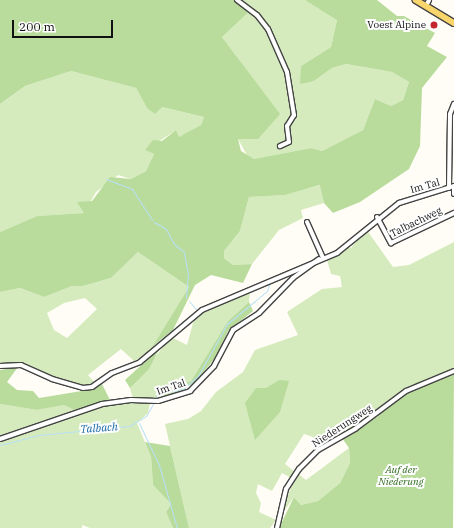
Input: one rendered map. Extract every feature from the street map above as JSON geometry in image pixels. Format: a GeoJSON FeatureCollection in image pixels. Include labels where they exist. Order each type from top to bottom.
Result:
{"type":"FeatureCollection","features":[{"type":"Feature","properties":{"kind":"main road"},"geometry":{"type":"LineString","coordinates":[[416,0],[454,23]]}},
{"type":"Feature","properties":{"kind":"street"},"geometry":{"type":"LineString","coordinates":[[237,0],[257,15],[268,29],[287,72],[294,115],[287,126],[289,142],[280,146]]}},
{"type":"Feature","properties":{"kind":"street"},"geometry":{"type":"LineString","coordinates":[[426,6],[429,0]]}},
{"type":"Feature","properties":{"kind":"street"},"geometry":{"type":"LineString","coordinates":[[454,104],[450,114],[452,187],[454,194]]}},
{"type":"Feature","properties":{"kind":"street","name":"Im Tal"},"geometry":{"type":"LineString","coordinates":[[0,366],[21,365],[52,379],[83,388],[92,387],[112,373],[140,362],[202,310],[321,258],[337,253],[377,217],[399,203],[452,187]]}},
{"type":"Feature","properties":{"kind":"street","name":"Talbachweg"},"geometry":{"type":"LineString","coordinates":[[377,217],[391,243],[454,212]]}},
{"type":"Feature","properties":{"kind":"street"},"geometry":{"type":"LineString","coordinates":[[307,222],[321,258]]}},
{"type":"Feature","properties":{"kind":"street","name":"Im Tal"},"geometry":{"type":"LineString","coordinates":[[0,440],[102,404],[130,400],[152,402],[190,391],[214,366],[233,330],[259,313],[293,278],[321,258]]}},
{"type":"Feature","properties":{"kind":"street","name":"Niederungweg"},"geometry":{"type":"LineString","coordinates":[[277,528],[286,489],[299,469],[318,450],[355,429],[406,391],[454,371]]}},
{"type":"Feature","properties":{"kind":"green space"},"geometry":{"type":"Polygon","coordinates":[[[0,0],[240,0],[252,9],[222,37],[280,114],[258,139],[238,139],[241,151],[254,159],[311,148],[322,151],[363,130],[375,99],[391,106],[403,100],[409,82],[392,72],[346,64],[332,68],[314,81],[300,84],[301,66],[331,47],[337,20],[305,0],[377,0],[397,16],[404,16],[435,33],[427,46],[447,57],[422,88],[420,146],[409,169],[360,202],[333,213],[324,203],[320,185],[285,195],[249,197],[240,231],[224,251],[224,258],[233,265],[252,264],[243,283],[211,275],[195,285],[173,330],[153,346],[189,287],[138,252],[111,278],[83,286],[72,286],[44,297],[20,288],[0,292],[0,232],[37,216],[84,213],[77,202],[92,201],[110,177],[131,179],[146,171],[154,154],[145,150],[153,140],[162,141],[176,130],[179,137],[201,125],[204,117],[162,107],[155,114],[147,108],[136,88],[71,71],[25,86],[0,104],[0,0]]]}},
{"type":"Feature","properties":{"kind":"green space"},"geometry":{"type":"Polygon","coordinates":[[[240,0],[305,0],[321,8],[337,20],[331,47],[301,66],[314,81],[332,68],[346,64],[392,72],[409,82],[403,100],[391,106],[375,99],[363,130],[322,151],[311,148],[255,159],[248,157],[238,139],[240,61],[222,37],[252,9],[240,0]]]}},
{"type":"Feature","properties":{"kind":"green space"},"geometry":{"type":"Polygon","coordinates":[[[71,71],[136,88],[147,108],[162,107],[204,117],[201,125],[179,138],[176,130],[146,150],[154,154],[146,171],[131,179],[118,175],[96,192],[84,213],[37,216],[0,232],[0,104],[25,86],[71,71]]]}},
{"type":"Feature","properties":{"kind":"green space"},"geometry":{"type":"Polygon","coordinates":[[[321,185],[324,203],[301,210],[303,218],[279,230],[252,264],[233,265],[224,258],[224,251],[240,231],[249,197],[284,195],[321,185]]]}},
{"type":"Feature","properties":{"kind":"green space"},"geometry":{"type":"Polygon","coordinates":[[[366,229],[393,267],[409,265],[454,242],[454,369],[414,383],[371,416],[368,415],[356,426],[320,446],[313,437],[304,434],[285,464],[295,472],[291,478],[282,473],[272,491],[258,484],[256,493],[261,503],[259,512],[276,520],[270,528],[189,528],[165,424],[188,419],[201,411],[216,392],[243,372],[255,350],[298,335],[287,312],[322,289],[342,287],[340,276],[331,274],[327,260],[347,246],[351,248],[366,229]],[[279,380],[266,389],[250,425],[279,380]]]}},
{"type":"Feature","properties":{"kind":"green space"},"geometry":{"type":"Polygon","coordinates":[[[138,252],[189,287],[151,352],[134,361],[121,349],[88,375],[96,384],[85,387],[48,377],[25,364],[0,365],[0,292],[20,288],[44,297],[72,286],[83,286],[111,278],[138,252]],[[85,298],[64,303],[47,313],[54,330],[67,338],[97,309],[85,298]]]}},
{"type":"Feature","properties":{"kind":"green space"},"geometry":{"type":"Polygon","coordinates":[[[250,289],[249,302],[228,321],[191,381],[172,392],[158,391],[152,400],[133,399],[130,388],[171,337],[187,345],[195,316],[250,289]]]}},
{"type":"Feature","properties":{"kind":"green space"},"geometry":{"type":"Polygon","coordinates":[[[249,302],[253,311],[228,331],[217,356],[195,382],[177,393],[157,398],[154,396],[191,381],[228,321],[249,302]]]}},
{"type":"Feature","properties":{"kind":"green space"},"geometry":{"type":"Polygon","coordinates":[[[159,349],[149,369],[130,388],[125,380],[159,349]]]}},
{"type":"Feature","properties":{"kind":"green space"},"geometry":{"type":"Polygon","coordinates":[[[18,367],[7,382],[17,390],[33,391],[39,398],[94,389],[102,384],[110,400],[74,410],[64,405],[37,410],[0,404],[0,370],[18,367]]]}},
{"type":"Feature","properties":{"kind":"green space","name":"Auf der Niederung"},"geometry":{"type":"Polygon","coordinates":[[[454,369],[453,528],[279,528],[294,497],[301,505],[318,501],[340,483],[350,463],[349,448],[342,438],[377,417],[414,383],[454,369]]]}},
{"type":"Feature","properties":{"kind":"green space"},"geometry":{"type":"Polygon","coordinates":[[[279,380],[289,381],[280,412],[255,440],[245,403],[256,388],[266,388],[279,380]]]}},
{"type":"Feature","properties":{"kind":"green space"},"geometry":{"type":"Polygon","coordinates":[[[133,401],[150,403],[148,413],[137,423],[151,457],[153,485],[171,504],[166,512],[173,528],[90,528],[82,525],[82,528],[0,528],[0,441],[87,410],[133,401]]]}},
{"type":"Feature","properties":{"kind":"green space"},"geometry":{"type":"Polygon","coordinates":[[[0,404],[37,410],[64,405],[74,410],[41,426],[0,438],[0,404]]]}},
{"type":"Feature","properties":{"kind":"green space"},"geometry":{"type":"Polygon","coordinates":[[[145,442],[170,446],[189,528],[173,528],[166,512],[171,504],[153,485],[151,457],[145,442]]]}},
{"type":"Feature","properties":{"kind":"green space"},"geometry":{"type":"Polygon","coordinates":[[[349,448],[350,463],[340,483],[318,501],[301,505],[294,497],[285,510],[282,510],[297,473],[306,480],[349,448]]]}},
{"type":"Feature","properties":{"kind":"waterway"},"geometry":{"type":"LineString","coordinates":[[106,179],[132,189],[152,220]]}},
{"type":"Feature","properties":{"kind":"waterway"},"geometry":{"type":"LineString","coordinates":[[154,222],[166,229],[174,244],[184,252],[188,274],[186,298]]}},
{"type":"Feature","properties":{"kind":"waterway","name":"Talbach"},"geometry":{"type":"LineString","coordinates":[[155,399],[158,394],[183,389],[198,376],[227,324],[267,291],[270,282]]}},
{"type":"Feature","properties":{"kind":"waterway"},"geometry":{"type":"LineString","coordinates":[[189,301],[196,309]]}},
{"type":"Feature","properties":{"kind":"waterway","name":"Talbach"},"geometry":{"type":"LineString","coordinates":[[0,445],[39,435],[130,426],[146,416],[154,402]]}},
{"type":"Feature","properties":{"kind":"waterway"},"geometry":{"type":"LineString","coordinates":[[139,423],[159,465],[177,528]]}},
{"type":"Feature","properties":{"kind":"place","name":"Voest Alpine"},"geometry":{"type":"Point","coordinates":[434,25]}}]}
